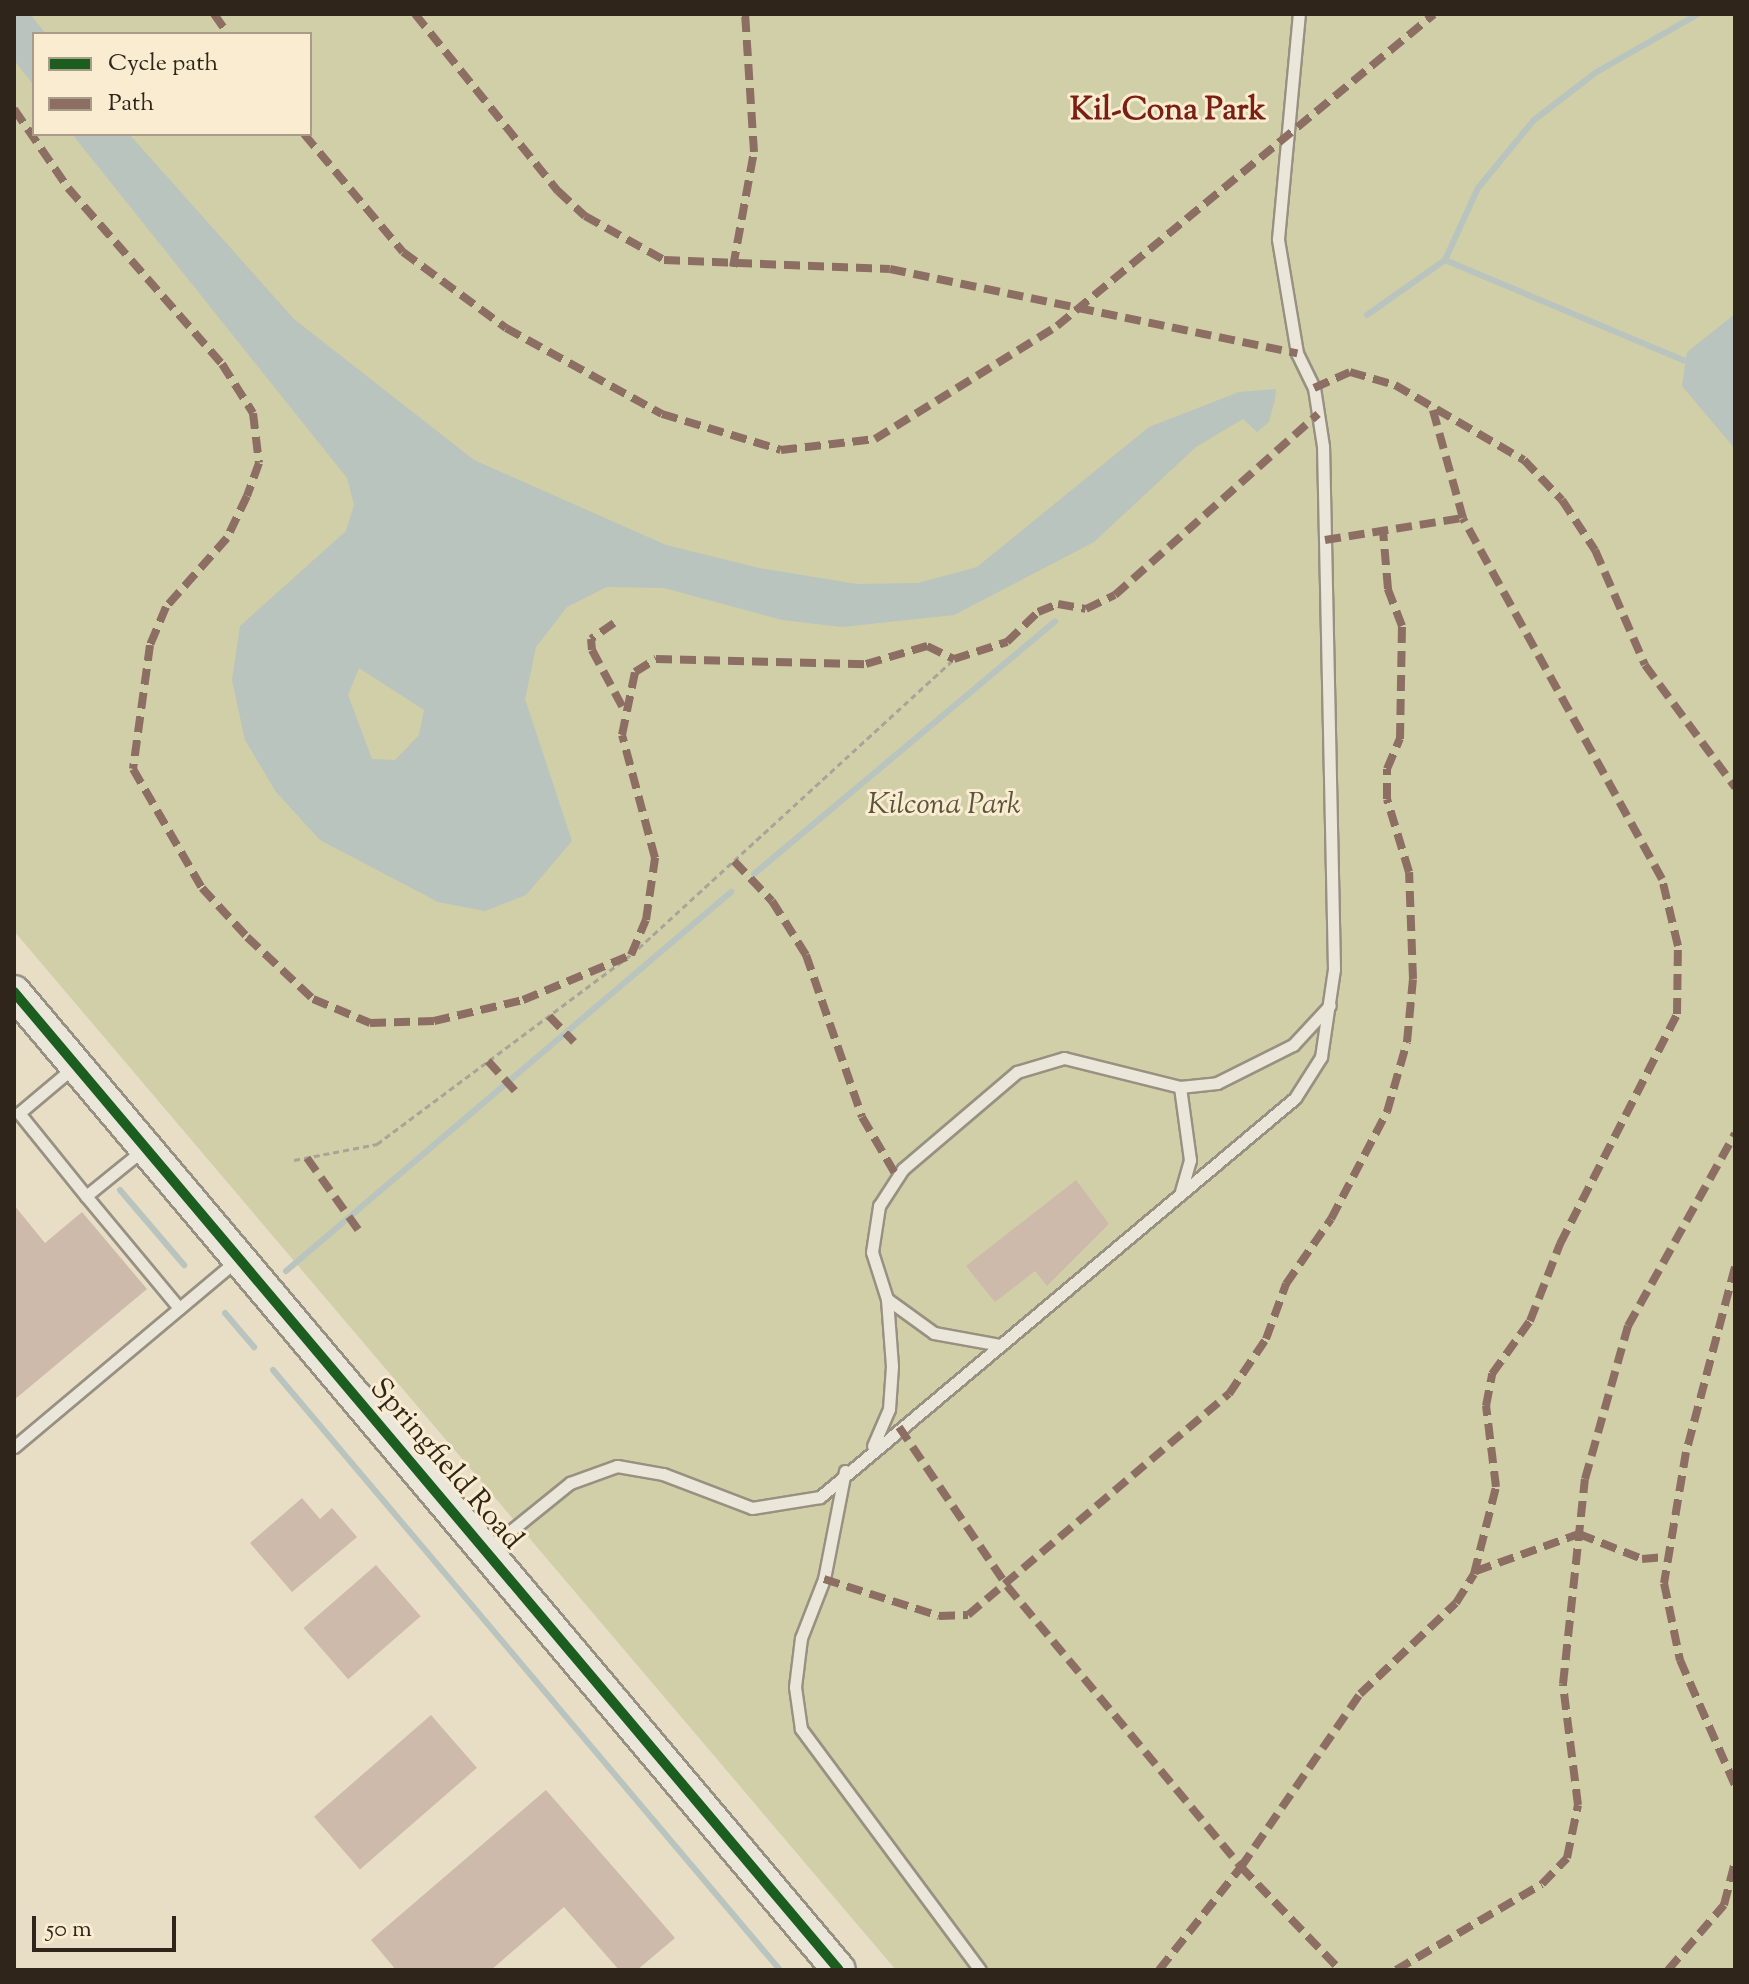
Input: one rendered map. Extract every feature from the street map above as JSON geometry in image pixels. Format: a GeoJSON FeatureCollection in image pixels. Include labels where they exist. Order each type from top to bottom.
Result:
{"type":"FeatureCollection","features":[{"type":"Feature","properties":{"kind":"street","name":"Springfield Road"},"geometry":{"type":"LineString","coordinates":[[14,992],[839,1970]]}},
{"type":"Feature","properties":{"kind":"lane"},"geometry":{"type":"LineString","coordinates":[[487,1550],[570,1483],[617,1466],[663,1474],[752,1508],[820,1497],[845,1471],[1001,1345],[1295,1098],[1321,1057],[1330,1005],[1323,446],[1314,388],[1297,353],[1278,239],[1299,14]]}},
{"type":"Feature","properties":{"kind":"lane"},"geometry":{"type":"LineString","coordinates":[[871,1450],[889,1409],[887,1299],[872,1252],[879,1206],[903,1169],[1017,1072],[1064,1058],[1180,1087],[1253,1069],[1293,1045],[1330,1005]]}},
{"type":"Feature","properties":{"kind":"lane"},"geometry":{"type":"LineString","coordinates":[[75,1065],[19,1113],[179,1308]]}},
{"type":"Feature","properties":{"kind":"lane"},"geometry":{"type":"LineString","coordinates":[[1180,1087],[1190,1160],[1181,1192]]}},
{"type":"Feature","properties":{"kind":"lane"},"geometry":{"type":"LineString","coordinates":[[86,1196],[145,1148]]}},
{"type":"Feature","properties":{"kind":"lane"},"geometry":{"type":"LineString","coordinates":[[14,1447],[238,1259]]}},
{"type":"Feature","properties":{"kind":"lane"},"geometry":{"type":"LineString","coordinates":[[887,1299],[934,1333],[1001,1345]]}},
{"type":"Feature","properties":{"kind":"lane"},"geometry":{"type":"LineString","coordinates":[[845,1471],[824,1579],[801,1638],[795,1687],[801,1729],[980,1970]]}},
{"type":"Feature","properties":{"kind":"path"},"geometry":{"type":"LineString","coordinates":[[294,1160],[377,1144],[631,955],[954,659]]}},
{"type":"Feature","properties":{"kind":"green space","name":"Kilcona Park"},"geometry":{"type":"Polygon","coordinates":[[[14,14],[1735,14],[1735,1970],[896,1970],[14,931],[14,14]]]}},
{"type":"Feature","properties":{"kind":"shaded area"},"geometry":{"type":"Polygon","coordinates":[[[14,14],[30,14],[44,32],[32,32],[32,83],[14,60],[14,14]]]}},
{"type":"Feature","properties":{"kind":"shaded area"},"geometry":{"type":"Polygon","coordinates":[[[74,136],[131,136],[294,319],[474,460],[666,545],[759,568],[857,584],[918,583],[977,567],[1149,427],[1239,392],[1276,389],[1269,422],[1257,432],[1243,419],[1196,447],[1094,542],[954,615],[842,627],[782,620],[664,588],[607,587],[567,607],[536,647],[525,699],[572,841],[526,895],[485,911],[438,902],[320,840],[276,792],[245,740],[232,680],[240,626],[346,531],[354,505],[347,478],[74,136]],[[359,668],[348,695],[372,759],[395,760],[419,735],[424,710],[359,668]]]}},
{"type":"Feature","properties":{"kind":"shaded area"},"geometry":{"type":"Polygon","coordinates":[[[1735,314],[1735,449],[1682,386],[1687,352],[1735,314]]]}},
{"type":"Feature","properties":{"kind":"building"},"geometry":{"type":"Polygon","coordinates":[[[1076,1180],[1109,1224],[1047,1286],[1035,1271],[995,1302],[966,1266],[1076,1180]]]}},
{"type":"Feature","properties":{"kind":"building"},"geometry":{"type":"Polygon","coordinates":[[[14,1205],[45,1243],[82,1212],[147,1289],[14,1400],[14,1205]]]}},
{"type":"Feature","properties":{"kind":"building"},"geometry":{"type":"Polygon","coordinates":[[[302,1498],[320,1519],[332,1508],[357,1537],[292,1592],[250,1543],[302,1498]]]}},
{"type":"Feature","properties":{"kind":"building"},"geometry":{"type":"Polygon","coordinates":[[[376,1565],[421,1616],[348,1679],[304,1628],[376,1565]]]}},
{"type":"Feature","properties":{"kind":"building"},"geometry":{"type":"Polygon","coordinates":[[[431,1715],[477,1768],[360,1870],[314,1817],[431,1715]]]}},
{"type":"Feature","properties":{"kind":"building"},"geometry":{"type":"Polygon","coordinates":[[[546,1790],[675,1938],[637,1970],[619,1970],[564,1907],[491,1970],[396,1970],[371,1940],[546,1790]]]}},
{"type":"Feature","properties":{"kind":"waterway"},"geometry":{"type":"LineString","coordinates":[[1445,260],[1478,188],[1534,120],[1595,73],[1698,14]]}},
{"type":"Feature","properties":{"kind":"waterway"},"geometry":{"type":"LineString","coordinates":[[1367,315],[1445,260],[1693,364]]}},
{"type":"Feature","properties":{"kind":"waterway"},"geometry":{"type":"LineString","coordinates":[[754,874],[1055,621]]}},
{"type":"Feature","properties":{"kind":"waterway"},"geometry":{"type":"LineString","coordinates":[[286,1271],[731,892]]}},
{"type":"Feature","properties":{"kind":"waterway"},"geometry":{"type":"LineString","coordinates":[[120,1190],[184,1265]]}},
{"type":"Feature","properties":{"kind":"waterway"},"geometry":{"type":"LineString","coordinates":[[225,1313],[254,1347]]}},
{"type":"Feature","properties":{"kind":"waterway"},"geometry":{"type":"LineString","coordinates":[[273,1370],[780,1970]]}},
{"type":"Feature","properties":{"kind":"marked path"},"geometry":{"type":"LineString","coordinates":[[214,14],[227,32]]}},
{"type":"Feature","properties":{"kind":"marked path"},"geometry":{"type":"LineString","coordinates":[[415,14],[558,191],[585,216],[664,260],[890,269],[1297,353]]}},
{"type":"Feature","properties":{"kind":"marked path"},"geometry":{"type":"LineString","coordinates":[[733,267],[754,152],[745,14]]}},
{"type":"Feature","properties":{"kind":"marked path"},"geometry":{"type":"LineString","coordinates":[[306,136],[403,252],[506,328],[662,414],[781,450],[875,439],[1057,326],[1434,14]]}},
{"type":"Feature","properties":{"kind":"marked path"},"geometry":{"type":"LineString","coordinates":[[14,109],[32,135]]}},
{"type":"Feature","properties":{"kind":"marked path"},"geometry":{"type":"LineString","coordinates":[[32,136],[68,188],[222,364],[253,413],[259,463],[247,496],[227,538],[166,607],[150,645],[133,769],[202,888],[247,937],[313,999],[370,1023],[434,1021],[523,1000],[631,955],[646,920],[655,858],[622,735],[635,672],[656,659],[866,664],[927,646],[954,659],[1007,642],[1038,612],[1058,604],[1086,609],[1115,595],[1318,414]]}},
{"type":"Feature","properties":{"kind":"marked path"},"geometry":{"type":"LineString","coordinates":[[1314,388],[1350,372],[1395,385],[1524,460],[1562,500],[1595,550],[1645,665],[1735,787]]}},
{"type":"Feature","properties":{"kind":"marked path"},"geometry":{"type":"LineString","coordinates":[[1159,1970],[1241,1867],[1360,1694],[1456,1603],[1474,1574],[1496,1487],[1486,1406],[1492,1374],[1530,1321],[1560,1244],[1677,1014],[1678,946],[1662,879],[1463,518],[1432,407]]}},
{"type":"Feature","properties":{"kind":"marked path"},"geometry":{"type":"LineString","coordinates":[[1325,540],[1463,518]]}},
{"type":"Feature","properties":{"kind":"marked path"},"geometry":{"type":"LineString","coordinates":[[824,1579],[939,1616],[968,1615],[1229,1394],[1266,1339],[1286,1284],[1331,1219],[1387,1112],[1407,1042],[1413,979],[1409,872],[1387,799],[1387,769],[1400,739],[1402,626],[1388,589],[1383,531]]}},
{"type":"Feature","properties":{"kind":"marked path"},"geometry":{"type":"LineString","coordinates":[[614,623],[591,639],[592,650],[624,710]]}},
{"type":"Feature","properties":{"kind":"marked path"},"geometry":{"type":"LineString","coordinates":[[734,861],[772,901],[806,955],[862,1117],[897,1177]]}},
{"type":"Feature","properties":{"kind":"marked path"},"geometry":{"type":"LineString","coordinates":[[549,1016],[574,1042]]}},
{"type":"Feature","properties":{"kind":"marked path"},"geometry":{"type":"LineString","coordinates":[[488,1061],[516,1092]]}},
{"type":"Feature","properties":{"kind":"marked path"},"geometry":{"type":"LineString","coordinates":[[1396,1970],[1542,1884],[1567,1858],[1578,1805],[1563,1684],[1585,1479],[1628,1326],[1735,1134]]}},
{"type":"Feature","properties":{"kind":"marked path"},"geometry":{"type":"LineString","coordinates":[[307,1158],[362,1235]]}},
{"type":"Feature","properties":{"kind":"marked path"},"geometry":{"type":"LineString","coordinates":[[1735,1267],[1686,1452],[1664,1583],[1680,1660],[1735,1785]]}},
{"type":"Feature","properties":{"kind":"marked path"},"geometry":{"type":"LineString","coordinates":[[899,1427],[1007,1586],[1241,1867],[1340,1970]]}},
{"type":"Feature","properties":{"kind":"marked path"},"geometry":{"type":"LineString","coordinates":[[1476,1571],[1579,1534],[1642,1559],[1665,1557]]}},
{"type":"Feature","properties":{"kind":"marked path"},"geometry":{"type":"LineString","coordinates":[[1668,1970],[1724,1905],[1735,1862]]}},
{"type":"Feature","properties":{"kind":"cycle path"},"geometry":{"type":"LineString","coordinates":[[14,992],[839,1970]]}},
{"type":"Feature","properties":{"kind":"district","name":"Kil-Cona Park"},"geometry":{"type":"Point","coordinates":[1168,111]}}]}
